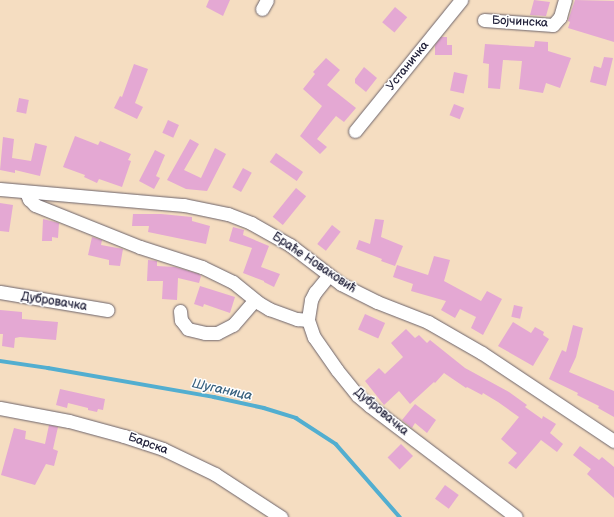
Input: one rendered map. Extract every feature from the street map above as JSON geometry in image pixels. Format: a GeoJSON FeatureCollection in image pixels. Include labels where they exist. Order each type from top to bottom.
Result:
{"type":"FeatureCollection","features":[{"type":"Feature","properties":{"kind":"street","name":"Устаничка"},"geometry":{"type":"LineString","coordinates":[[355,131],[461,0]]}},
{"type":"Feature","properties":{"kind":"street","name":"Бојчинска"},"geometry":{"type":"LineString","coordinates":[[484,20],[546,26],[553,25],[560,18],[565,0]]}},
{"type":"Feature","properties":{"kind":"street","name":"Браће Новаковић"},"geometry":{"type":"LineString","coordinates":[[0,189],[184,205],[228,214],[251,223],[290,244],[341,284],[376,302],[406,312],[451,335],[527,382],[614,441]]}},
{"type":"Feature","properties":{"kind":"street"},"geometry":{"type":"LineString","coordinates":[[26,192],[29,199],[35,204],[51,212],[140,247],[220,274],[269,309],[292,317],[308,320],[311,300],[315,292],[329,275]]}},
{"type":"Feature","properties":{"kind":"street","name":"Дубровачка"},"geometry":{"type":"LineString","coordinates":[[0,292],[108,310]]}},
{"type":"Feature","properties":{"kind":"street"},"geometry":{"type":"LineString","coordinates":[[180,311],[181,320],[188,329],[205,333],[216,333],[233,325],[255,300]]}},
{"type":"Feature","properties":{"kind":"street","name":"Дубровачка"},"geometry":{"type":"LineString","coordinates":[[308,320],[318,343],[357,395],[516,517]]}},
{"type":"Feature","properties":{"kind":"street","name":"Барска"},"geometry":{"type":"LineString","coordinates":[[0,408],[69,421],[157,447],[215,474],[281,517]]}},
{"type":"Feature","properties":{"kind":"building"},"geometry":{"type":"Polygon","coordinates":[[[209,0],[230,0],[223,16],[206,7],[209,0]]]}},
{"type":"Feature","properties":{"kind":"building"},"geometry":{"type":"Polygon","coordinates":[[[534,0],[550,2],[546,16],[530,15],[534,0]]]}},
{"type":"Feature","properties":{"kind":"building"},"geometry":{"type":"Polygon","coordinates":[[[575,0],[614,1],[614,42],[568,28],[570,22],[568,21],[575,0]]]}},
{"type":"Feature","properties":{"kind":"building"},"geometry":{"type":"Polygon","coordinates":[[[395,7],[407,17],[394,33],[382,22],[395,7]]]}},
{"type":"Feature","properties":{"kind":"building"},"geometry":{"type":"Polygon","coordinates":[[[441,37],[447,37],[447,45],[452,45],[452,55],[435,55],[435,45],[441,37]]]}},
{"type":"Feature","properties":{"kind":"building"},"geometry":{"type":"Polygon","coordinates":[[[535,41],[548,42],[548,51],[571,58],[560,88],[546,83],[543,93],[519,89],[522,61],[503,60],[500,89],[488,88],[489,64],[483,63],[485,44],[534,47],[535,41]]]}},
{"type":"Feature","properties":{"kind":"building"},"geometry":{"type":"Polygon","coordinates":[[[604,57],[613,58],[606,86],[590,82],[594,66],[601,68],[604,57]]]}},
{"type":"Feature","properties":{"kind":"building"},"geometry":{"type":"Polygon","coordinates":[[[326,58],[340,70],[327,85],[356,108],[344,122],[336,116],[317,139],[327,147],[320,154],[300,136],[322,106],[303,89],[315,74],[313,72],[326,58]]]}},
{"type":"Feature","properties":{"kind":"building"},"geometry":{"type":"Polygon","coordinates":[[[134,64],[148,69],[135,103],[143,107],[137,119],[114,108],[120,96],[122,97],[134,64]]]}},
{"type":"Feature","properties":{"kind":"building"},"geometry":{"type":"Polygon","coordinates":[[[364,67],[377,78],[366,92],[355,83],[355,79],[364,67]]]}},
{"type":"Feature","properties":{"kind":"building"},"geometry":{"type":"Polygon","coordinates":[[[454,72],[468,75],[464,93],[450,91],[454,72]]]}},
{"type":"Feature","properties":{"kind":"building"},"geometry":{"type":"Polygon","coordinates":[[[19,98],[29,100],[26,114],[16,112],[19,98]]]}},
{"type":"Feature","properties":{"kind":"building"},"geometry":{"type":"Polygon","coordinates":[[[454,104],[464,108],[460,119],[450,115],[454,104]]]}},
{"type":"Feature","properties":{"kind":"building"},"geometry":{"type":"Polygon","coordinates":[[[168,120],[179,125],[173,138],[162,133],[168,120]]]}},
{"type":"Feature","properties":{"kind":"building"},"geometry":{"type":"Polygon","coordinates":[[[75,136],[98,145],[100,141],[131,154],[128,160],[131,161],[122,187],[99,179],[97,183],[84,177],[85,175],[63,167],[75,136]]]}},
{"type":"Feature","properties":{"kind":"building"},"geometry":{"type":"Polygon","coordinates":[[[3,137],[14,139],[12,158],[31,161],[35,143],[47,146],[40,176],[15,170],[15,173],[0,170],[3,137]]]}},
{"type":"Feature","properties":{"kind":"building"},"geometry":{"type":"Polygon","coordinates":[[[190,139],[199,144],[184,170],[201,178],[215,148],[226,154],[207,191],[186,189],[167,180],[190,139]]]}},
{"type":"Feature","properties":{"kind":"building"},"geometry":{"type":"Polygon","coordinates":[[[155,150],[165,155],[156,176],[160,178],[154,189],[139,181],[155,150]]]}},
{"type":"Feature","properties":{"kind":"building"},"geometry":{"type":"Polygon","coordinates":[[[276,153],[303,172],[297,181],[270,162],[276,153]]]}},
{"type":"Feature","properties":{"kind":"building"},"geometry":{"type":"Polygon","coordinates":[[[243,168],[252,173],[241,192],[232,187],[243,168]]]}},
{"type":"Feature","properties":{"kind":"building"},"geometry":{"type":"Polygon","coordinates":[[[296,188],[306,196],[283,225],[273,217],[296,188]]]}},
{"type":"Feature","properties":{"kind":"building"},"geometry":{"type":"Polygon","coordinates":[[[0,203],[13,205],[9,232],[0,231],[0,203]]]}},
{"type":"Feature","properties":{"kind":"building"},"geometry":{"type":"Polygon","coordinates":[[[133,214],[161,214],[192,217],[192,221],[210,226],[206,244],[148,232],[149,226],[132,226],[133,214]]]}},
{"type":"Feature","properties":{"kind":"building"},"geometry":{"type":"Polygon","coordinates":[[[43,219],[59,223],[58,238],[52,237],[52,241],[42,241],[43,219]]]}},
{"type":"Feature","properties":{"kind":"building"},"geometry":{"type":"Polygon","coordinates":[[[375,219],[384,220],[381,237],[403,246],[395,266],[381,261],[382,259],[356,249],[359,240],[370,244],[375,219]]]}},
{"type":"Feature","properties":{"kind":"building"},"geometry":{"type":"Polygon","coordinates":[[[332,225],[341,232],[326,251],[317,244],[332,225]]]}},
{"type":"Feature","properties":{"kind":"building"},"geometry":{"type":"Polygon","coordinates":[[[233,227],[244,230],[243,235],[269,246],[261,267],[280,274],[274,287],[264,281],[243,273],[252,248],[229,241],[233,227]]]}},
{"type":"Feature","properties":{"kind":"building"},"geometry":{"type":"Polygon","coordinates":[[[92,237],[102,240],[101,245],[123,249],[120,266],[109,265],[109,260],[88,255],[92,237]]]}},
{"type":"Feature","properties":{"kind":"building"},"geometry":{"type":"Polygon","coordinates":[[[434,256],[450,260],[444,281],[481,301],[487,291],[502,299],[483,335],[471,328],[476,317],[460,309],[455,318],[441,310],[446,301],[411,291],[413,284],[393,277],[397,265],[428,275],[434,256]]]}},
{"type":"Feature","properties":{"kind":"building"},"geometry":{"type":"Polygon","coordinates":[[[148,260],[157,261],[157,266],[175,267],[199,274],[201,276],[199,283],[178,278],[177,300],[162,299],[163,281],[147,281],[148,260]]]}},
{"type":"Feature","properties":{"kind":"building"},"geometry":{"type":"Polygon","coordinates":[[[200,286],[235,297],[230,313],[204,304],[203,307],[194,304],[200,286]]]}},
{"type":"Feature","properties":{"kind":"building"},"geometry":{"type":"Polygon","coordinates":[[[514,305],[523,307],[520,319],[511,317],[514,305]]]}},
{"type":"Feature","properties":{"kind":"building"},"geometry":{"type":"Polygon","coordinates":[[[0,310],[22,312],[22,319],[58,322],[56,340],[20,337],[15,338],[14,348],[2,346],[3,334],[0,334],[0,310]]]}},
{"type":"Feature","properties":{"kind":"building"},"geometry":{"type":"Polygon","coordinates":[[[365,314],[385,323],[378,338],[358,330],[365,314]]]}},
{"type":"Feature","properties":{"kind":"building"},"geometry":{"type":"Polygon","coordinates":[[[513,322],[531,333],[535,327],[544,332],[543,335],[549,339],[533,366],[498,346],[513,322]]]}},
{"type":"Feature","properties":{"kind":"building"},"geometry":{"type":"Polygon","coordinates":[[[573,325],[583,328],[576,357],[569,372],[614,391],[614,417],[598,408],[599,406],[577,395],[578,393],[549,379],[562,350],[566,352],[573,325]]]}},
{"type":"Feature","properties":{"kind":"building"},"geometry":{"type":"Polygon","coordinates":[[[406,329],[415,338],[419,335],[427,343],[430,340],[465,368],[509,392],[527,405],[525,407],[542,419],[543,416],[556,424],[550,433],[563,444],[557,452],[541,440],[516,469],[508,463],[517,453],[501,439],[519,417],[483,393],[482,395],[467,387],[466,388],[444,373],[435,383],[434,382],[410,404],[399,391],[384,405],[365,381],[379,368],[385,374],[403,357],[391,343],[406,329]]]}},
{"type":"Feature","properties":{"kind":"building"},"geometry":{"type":"Polygon","coordinates":[[[60,389],[105,399],[103,410],[98,409],[97,412],[68,403],[67,408],[56,405],[60,389]]]}},
{"type":"Feature","properties":{"kind":"building"},"geometry":{"type":"Polygon","coordinates":[[[415,404],[436,420],[427,433],[415,423],[412,428],[402,420],[415,404]]]}},
{"type":"Feature","properties":{"kind":"building"},"geometry":{"type":"Polygon","coordinates":[[[49,425],[58,427],[53,449],[58,451],[54,466],[46,464],[35,485],[1,475],[14,428],[26,431],[25,439],[45,444],[49,425]]]}},
{"type":"Feature","properties":{"kind":"building"},"geometry":{"type":"Polygon","coordinates":[[[401,444],[413,456],[400,469],[388,457],[401,444]]]}},
{"type":"Feature","properties":{"kind":"building"},"geometry":{"type":"Polygon","coordinates":[[[580,446],[599,460],[602,457],[614,467],[614,498],[587,474],[591,469],[573,455],[580,446]]]}},
{"type":"Feature","properties":{"kind":"building"},"geometry":{"type":"Polygon","coordinates":[[[445,485],[459,495],[449,509],[435,499],[445,485]]]}},
{"type":"Feature","properties":{"kind":"waterway","name":"Шуганица"},"geometry":{"type":"LineString","coordinates":[[0,361],[214,397],[264,408],[296,418],[336,444],[400,517]]}}]}
